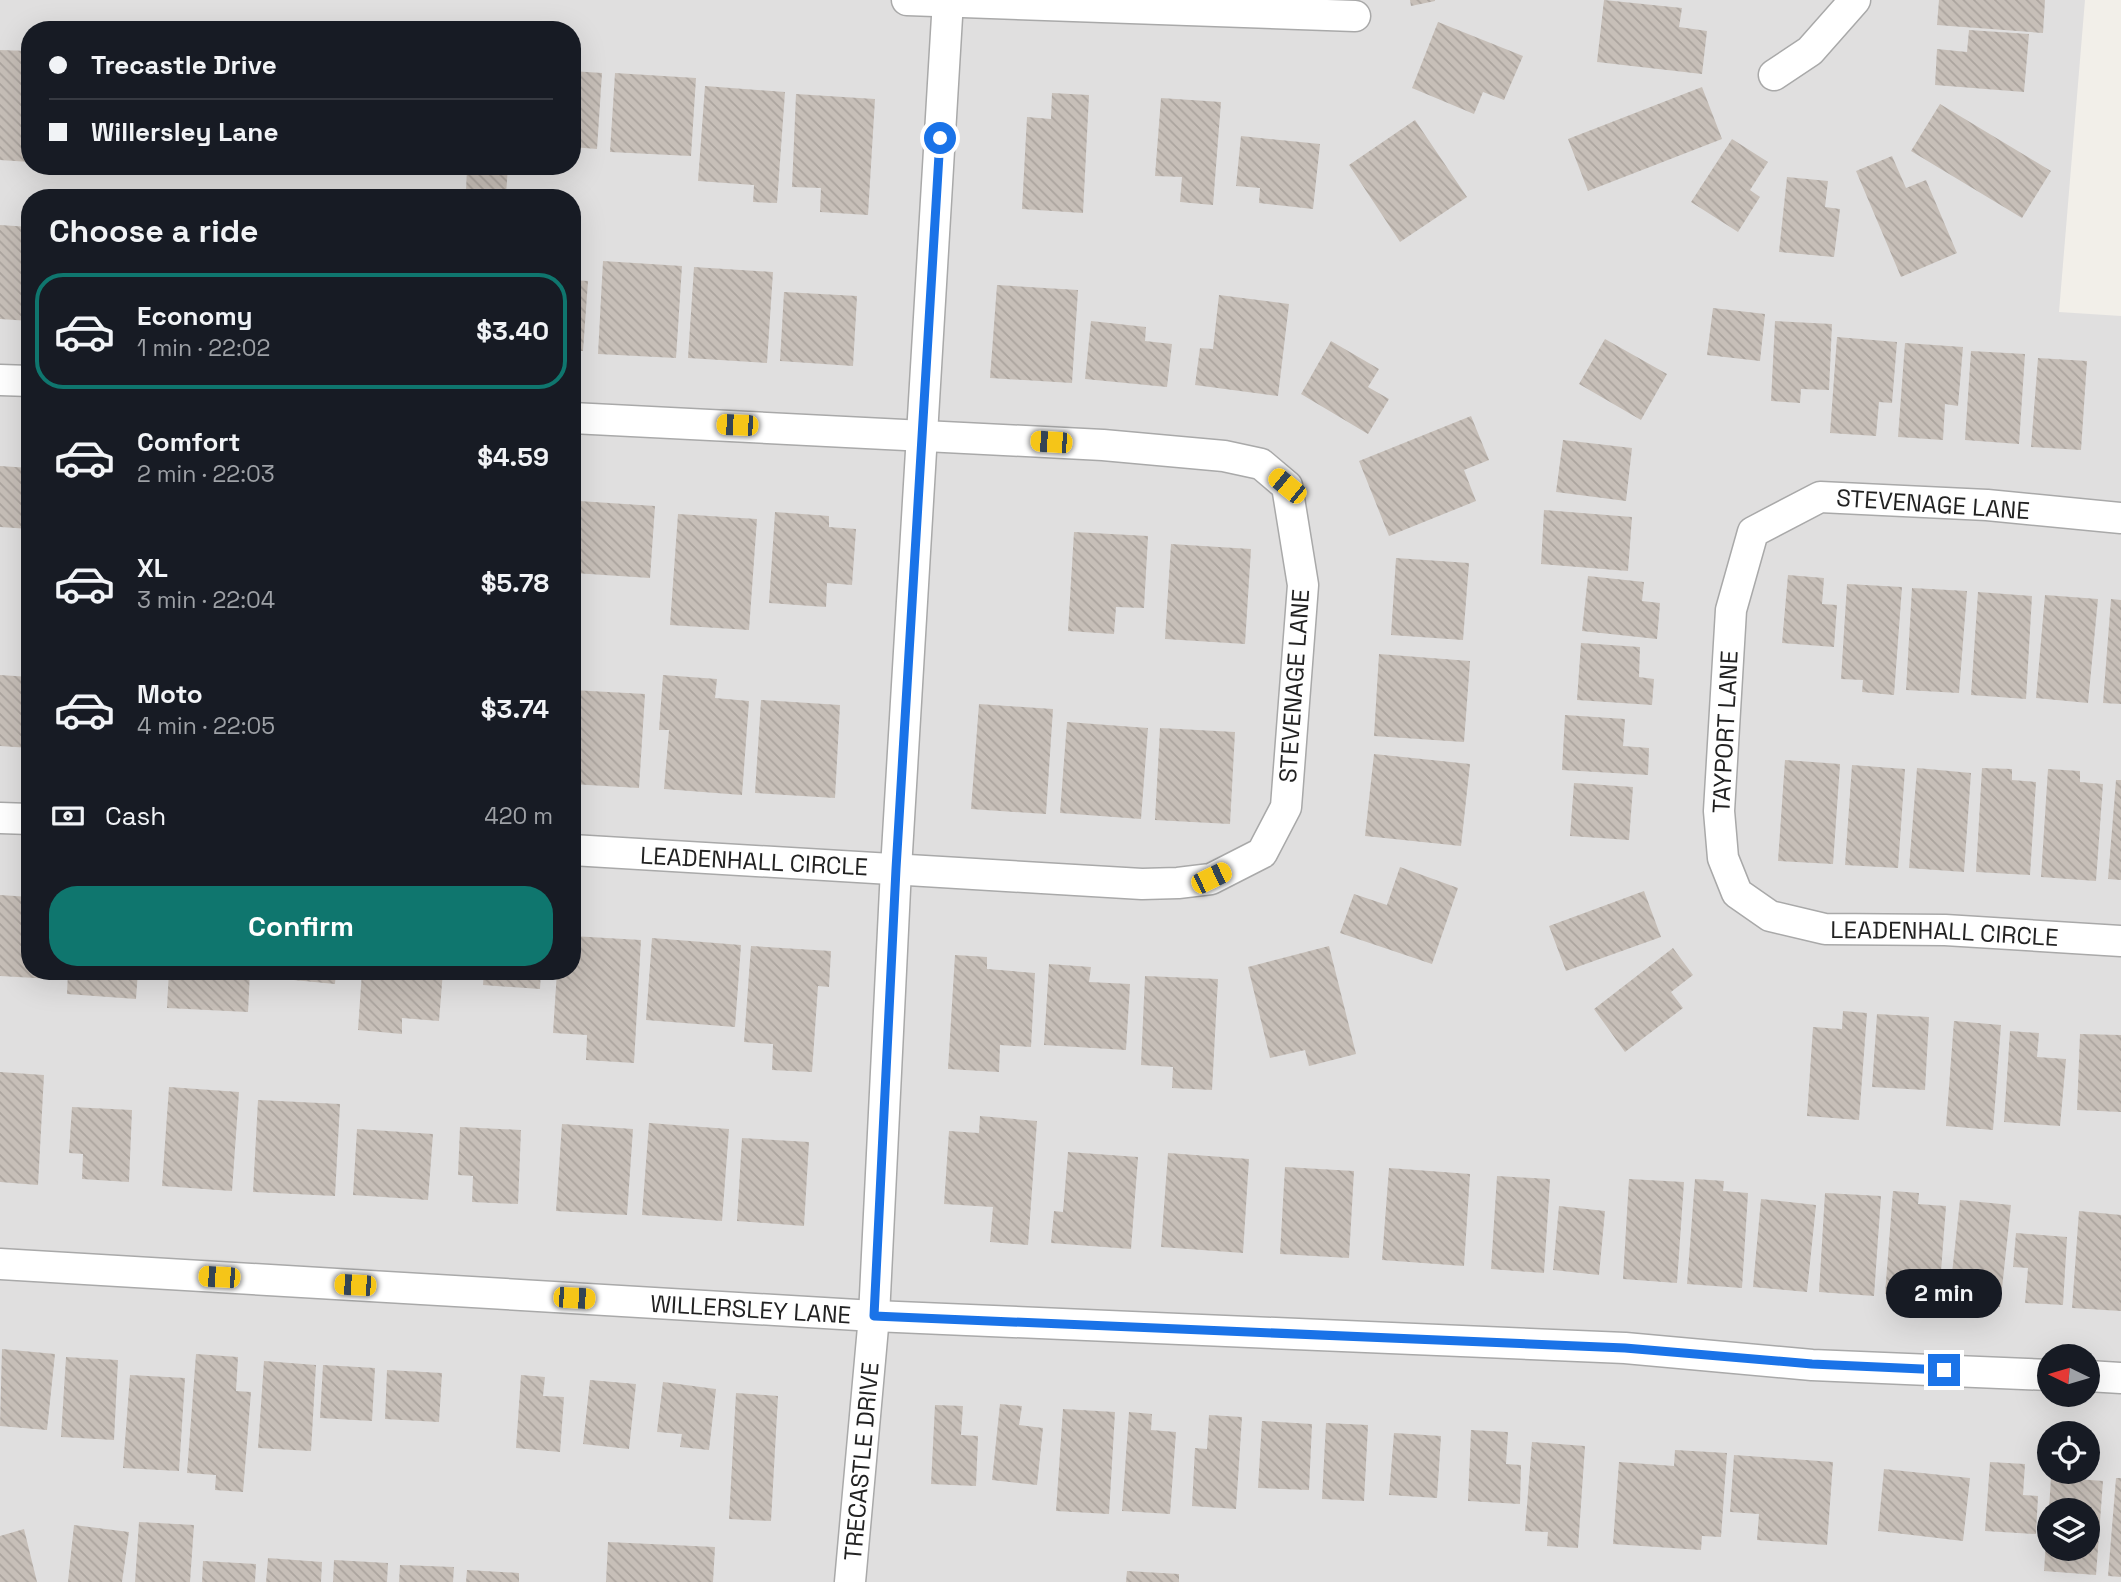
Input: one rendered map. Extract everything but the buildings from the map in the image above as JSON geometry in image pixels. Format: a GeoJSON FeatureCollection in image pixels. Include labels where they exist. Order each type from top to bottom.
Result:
{"type":"FeatureCollection","features":[{"type":"Feature","properties":{"kind":"street"},"geometry":{"type":"LineString","coordinates":[[907,0],[1355,16]]}},
{"type":"Feature","properties":{"kind":"street"},"geometry":{"type":"LineString","coordinates":[[1774,75],[1810,51],[1855,0]]}},
{"type":"Feature","properties":{"kind":"street","name":"TRECASTLE DRIVE"},"geometry":{"type":"LineString","coordinates":[[850,1582],[874,1316],[896,869],[948,1]]}},
{"type":"Feature","properties":{"kind":"street"},"geometry":{"type":"LineString","coordinates":[[0,380],[21,381]]}},
{"type":"Feature","properties":{"kind":"street","name":"STEVENAGE LANE"},"geometry":{"type":"LineString","coordinates":[[581,418],[1103,445],[1224,456],[1261,464],[1287,486],[1303,585],[1286,807],[1262,853],[1227,871]]}},
{"type":"Feature","properties":{"kind":"street","name":"STEVENAGE LANE"},"geometry":{"type":"LineString","coordinates":[[1753,532],[1820,497],[1987,505],[2121,518]]}},
{"type":"Feature","properties":{"kind":"street","name":"TAYPORT LANE"},"geometry":{"type":"LineString","coordinates":[[1753,532],[1731,610],[1719,811],[1723,858],[1737,892],[1770,916]]}},
{"type":"Feature","properties":{"kind":"street"},"geometry":{"type":"LineString","coordinates":[[0,818],[21,819]]}},
{"type":"Feature","properties":{"kind":"street","name":"LEADENHALL CIRCLE"},"geometry":{"type":"LineString","coordinates":[[581,850],[1142,884],[1200,880],[1227,871]]}},
{"type":"Feature","properties":{"kind":"street","name":"LEADENHALL CIRCLE"},"geometry":{"type":"LineString","coordinates":[[1770,916],[1825,929],[1945,930],[2121,941]]}},
{"type":"Feature","properties":{"kind":"street","name":"WILLERSLEY LANE"},"geometry":{"type":"LineString","coordinates":[[0,1264],[874,1316],[1611,1348],[1812,1364],[2037,1373]]}},
{"type":"Feature","properties":{"kind":"street"},"geometry":{"type":"LineString","coordinates":[[2100,1377],[2121,1378]]}},
{"type":"Feature","properties":{"kind":"shaded area"},"geometry":{"type":"Polygon","coordinates":[[[0,0],[2085,0],[2059,312],[2121,316],[2121,1582],[0,1582],[0,0]]]}},
{"type":"Feature","properties":{"kind":"route"},"geometry":{"type":"LineString","coordinates":[[940,138],[896,869],[874,1316],[1625,1348],[1812,1364],[1944,1370]]}}]}
